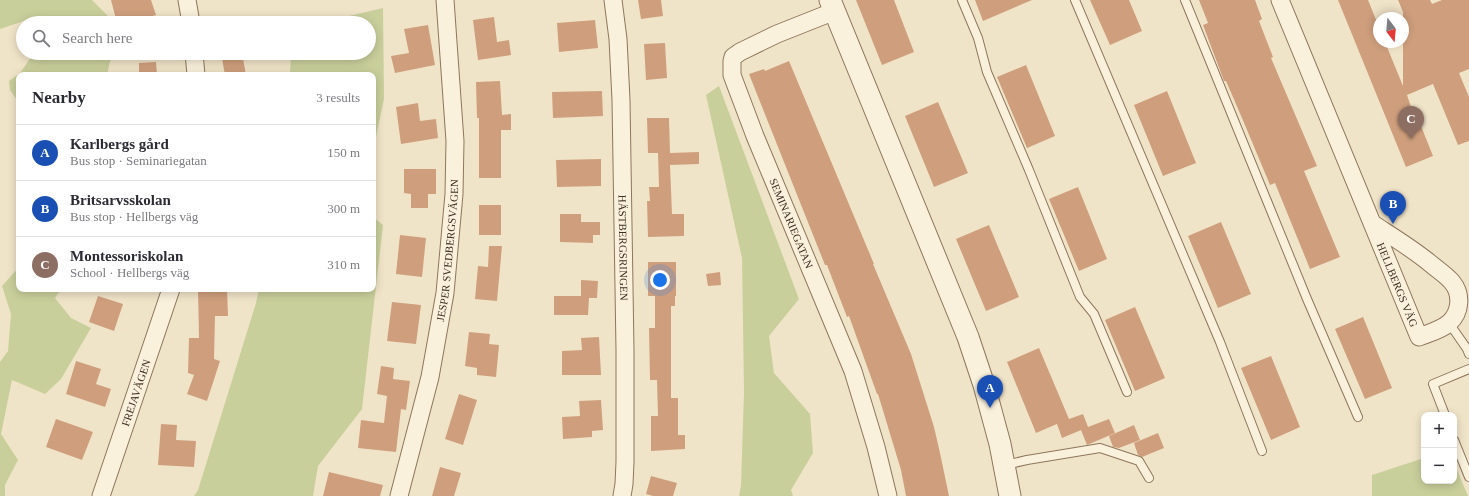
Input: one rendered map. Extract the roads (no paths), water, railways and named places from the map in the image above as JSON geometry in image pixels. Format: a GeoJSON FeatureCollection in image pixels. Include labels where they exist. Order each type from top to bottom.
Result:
{"type":"FeatureCollection","features":[{"type":"Feature","properties":{"kind":"street"},"geometry":{"type":"LineString","coordinates":[[187,0],[190,16]]}},
{"type":"Feature","properties":{"kind":"street","name":"JESPER SVEDBERGSVÄGEN"},"geometry":{"type":"LineString","coordinates":[[399,496],[430,377],[445,292],[454,194],[455,141],[445,0]]}},
{"type":"Feature","properties":{"kind":"street","name":"HÄSTBERGSRINGEN"},"geometry":{"type":"LineString","coordinates":[[613,0],[618,39],[622,124],[625,358],[625,462],[622,496]]}},
{"type":"Feature","properties":{"kind":"street","name":"HELLBERGS VÄG"},"geometry":{"type":"LineString","coordinates":[[1280,0],[1419,337],[1435,331],[1449,323],[1458,310],[1460,301],[1458,292],[1452,282],[1415,251],[1373,224]]}},
{"type":"Feature","properties":{"kind":"street","name":"SEMINARIEGATAN"},"geometry":{"type":"LineString","coordinates":[[888,496],[876,447],[853,370],[755,136],[732,75],[733,57],[740,52],[832,5],[968,337],[984,385],[1004,465],[1010,496]]}},
{"type":"Feature","properties":{"kind":"street"},"geometry":{"type":"LineString","coordinates":[[195,60],[196,72]]}},
{"type":"Feature","properties":{"kind":"street","name":"FREJAVÄGEN"},"geometry":{"type":"LineString","coordinates":[[101,496],[170,292]]}},
{"type":"Feature","properties":{"kind":"lane"},"geometry":{"type":"LineString","coordinates":[[962,0],[978,38],[987,72],[1029,170],[1080,297],[1094,314],[1127,392]]}},
{"type":"Feature","properties":{"kind":"lane"},"geometry":{"type":"LineString","coordinates":[[1075,0],[1220,342],[1262,451]]}},
{"type":"Feature","properties":{"kind":"lane"},"geometry":{"type":"LineString","coordinates":[[1185,0],[1307,299],[1358,417]]}},
{"type":"Feature","properties":{"kind":"lane"},"geometry":{"type":"LineString","coordinates":[[1449,323],[1469,354]]}},
{"type":"Feature","properties":{"kind":"lane"},"geometry":{"type":"LineString","coordinates":[[1444,412],[1433,384],[1469,369]]}},
{"type":"Feature","properties":{"kind":"lane"},"geometry":{"type":"LineString","coordinates":[[1457,447],[1469,476]]}},
{"type":"Feature","properties":{"kind":"lane"},"geometry":{"type":"LineString","coordinates":[[1004,465],[1100,448],[1139,461],[1150,478]]}},
{"type":"Feature","properties":{"kind":"place","name":"Montessoriskolan"},"geometry":{"type":"Point","coordinates":[1411,139]}},
{"type":"Feature","properties":{"kind":"place","name":"Britsarvsskolan"},"geometry":{"type":"Point","coordinates":[1393,224]}},
{"type":"Feature","properties":{"kind":"place","name":"Karlbergs gård"},"geometry":{"type":"Point","coordinates":[990,408]}}]}
